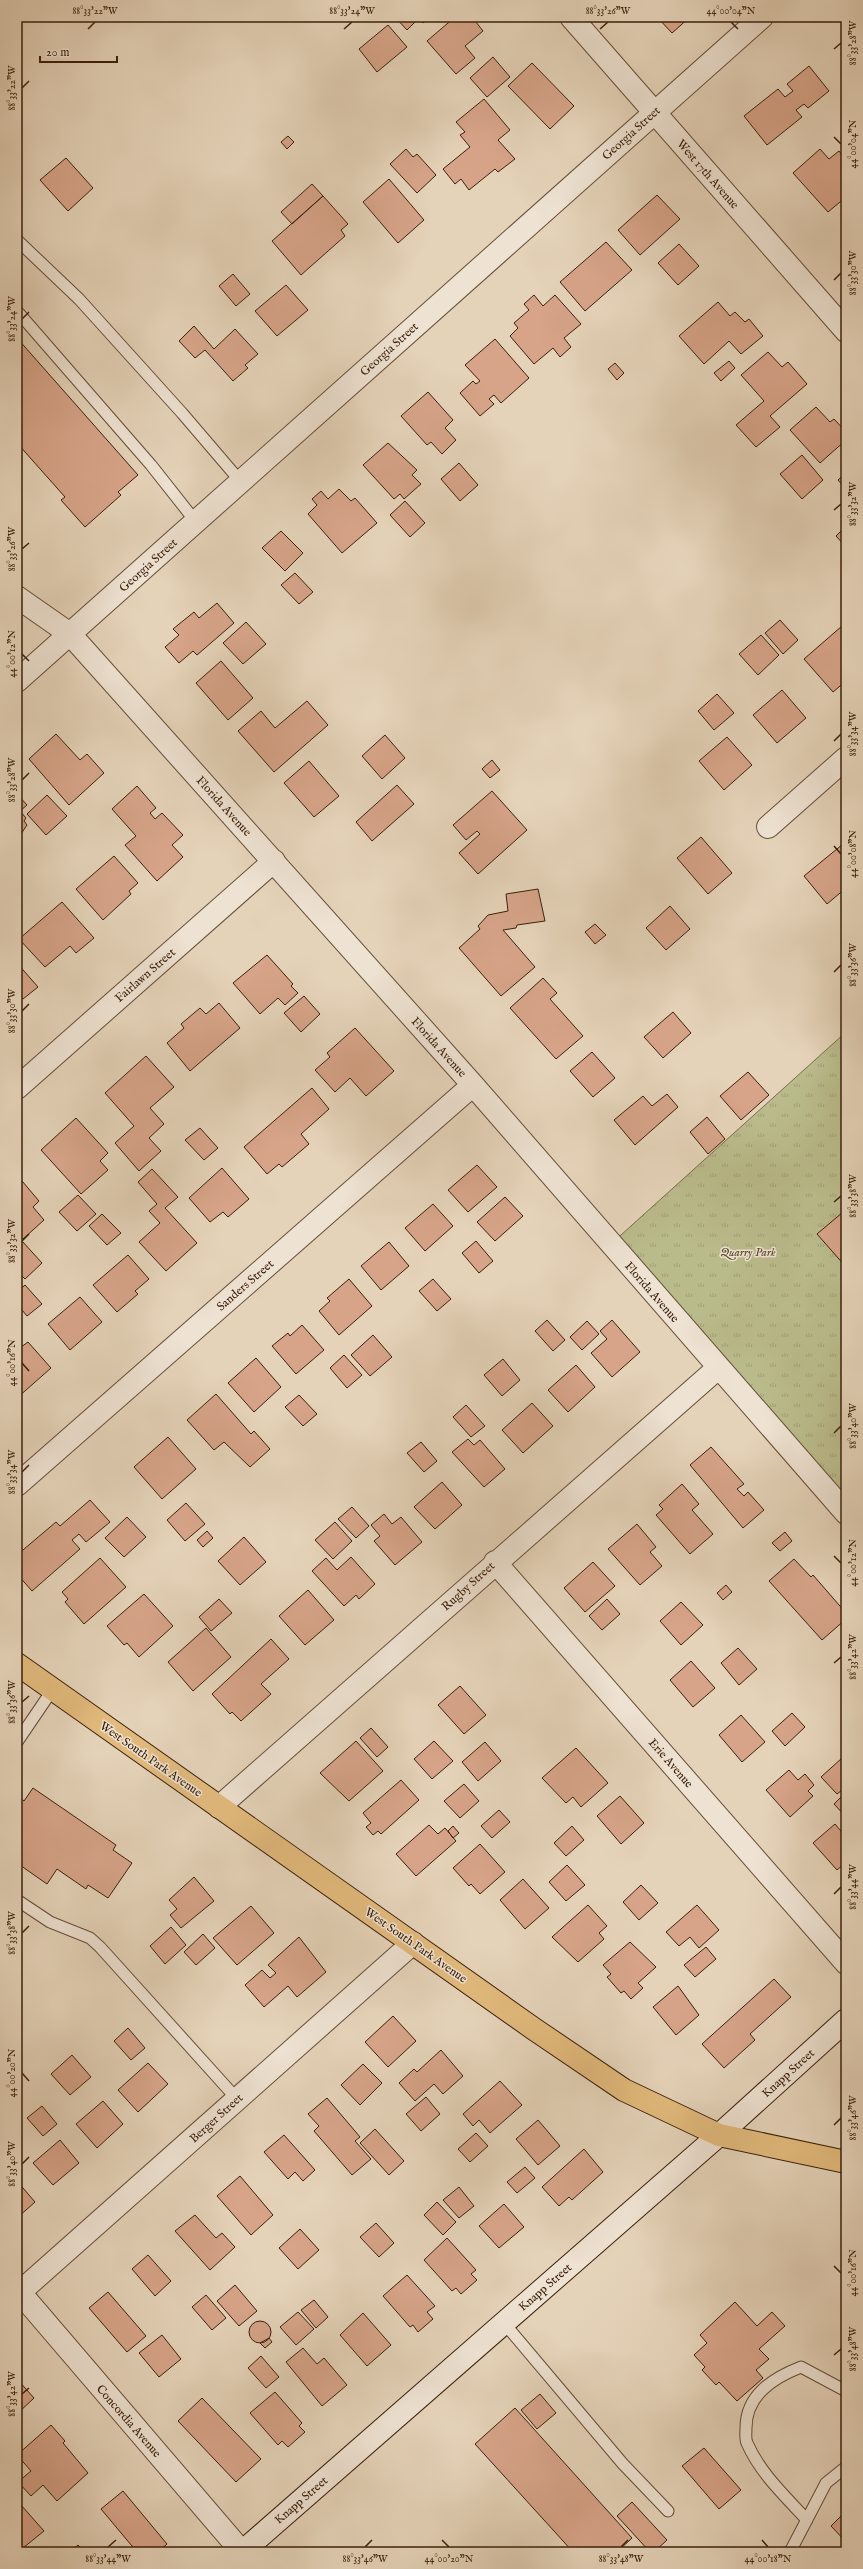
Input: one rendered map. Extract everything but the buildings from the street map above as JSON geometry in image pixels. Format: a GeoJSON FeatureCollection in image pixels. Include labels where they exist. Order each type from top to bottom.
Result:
{"type":"FeatureCollection","features":[{"type":"Feature","properties":{"kind":"main road","name":"West South Park Avenue"},"geometry":{"type":"LineString","coordinates":[[17,1664],[624,2090],[719,2135],[846,2162]]}},
{"type":"Feature","properties":{"kind":"street","name":"West 17th Avenue"},"geometry":{"type":"LineString","coordinates":[[570,17],[846,331]]}},
{"type":"Feature","properties":{"kind":"street","name":"Georgia Street"},"geometry":{"type":"LineString","coordinates":[[17,681],[762,17]]}},
{"type":"Feature","properties":{"kind":"street","name":"Florida Avenue"},"geometry":{"type":"LineString","coordinates":[[17,598],[70,634],[473,1085],[718,1368],[846,1513]]}},
{"type":"Feature","properties":{"kind":"street"},"geometry":{"type":"LineString","coordinates":[[768,827],[846,758]]}},
{"type":"Feature","properties":{"kind":"street","name":"Fairlawn Street"},"geometry":{"type":"LineString","coordinates":[[17,1088],[274,862]]}},
{"type":"Feature","properties":{"kind":"street","name":"Sanders Street"},"geometry":{"type":"LineString","coordinates":[[17,1485],[473,1085]]}},
{"type":"Feature","properties":{"kind":"street","name":"Rugby Street"},"geometry":{"type":"LineString","coordinates":[[219,1807],[495,1562],[718,1368]]}},
{"type":"Feature","properties":{"kind":"street","name":"Erie Avenue"},"geometry":{"type":"LineString","coordinates":[[495,1562],[846,1963]]}},
{"type":"Feature","properties":{"kind":"street","name":"Berger Street"},"geometry":{"type":"LineString","coordinates":[[18,2291],[237,2100],[413,1943]]}},
{"type":"Feature","properties":{"kind":"street","name":"Knapp Street"},"geometry":{"type":"LineString","coordinates":[[242,2552],[719,2135],[846,2020]]}},
{"type":"Feature","properties":{"kind":"street","name":"Concordia Avenue"},"geometry":{"type":"LineString","coordinates":[[18,2291],[242,2552]]}},
{"type":"Feature","properties":{"kind":"lane"},"geometry":{"type":"LineString","coordinates":[[17,240],[79,299],[182,413],[241,482]]}},
{"type":"Feature","properties":{"kind":"lane"},"geometry":{"type":"LineString","coordinates":[[17,311],[151,465],[196,522]]}},
{"type":"Feature","properties":{"kind":"lane"},"geometry":{"type":"LineString","coordinates":[[17,1742],[53,1689]]}},
{"type":"Feature","properties":{"kind":"lane"},"geometry":{"type":"LineString","coordinates":[[17,1900],[50,1922],[90,1938],[100,1947],[237,2100]]}},
{"type":"Feature","properties":{"kind":"lane"},"geometry":{"type":"LineString","coordinates":[[504,2323],[623,2464],[668,2512]]}},
{"type":"Feature","properties":{"kind":"lane"},"geometry":{"type":"LineString","coordinates":[[807,2520],[762,2471],[746,2441],[746,2416],[755,2397],[777,2376],[801,2367],[846,2392]]}},
{"type":"Feature","properties":{"kind":"lane"},"geometry":{"type":"LineString","coordinates":[[790,2552],[826,2483],[846,2467]]}},
{"type":"Feature","properties":{"kind":"green space","name":"Quarry Park"},"geometry":{"type":"Polygon","coordinates":[[[846,1032],[846,1512],[611,1244],[846,1032]]]}}]}
